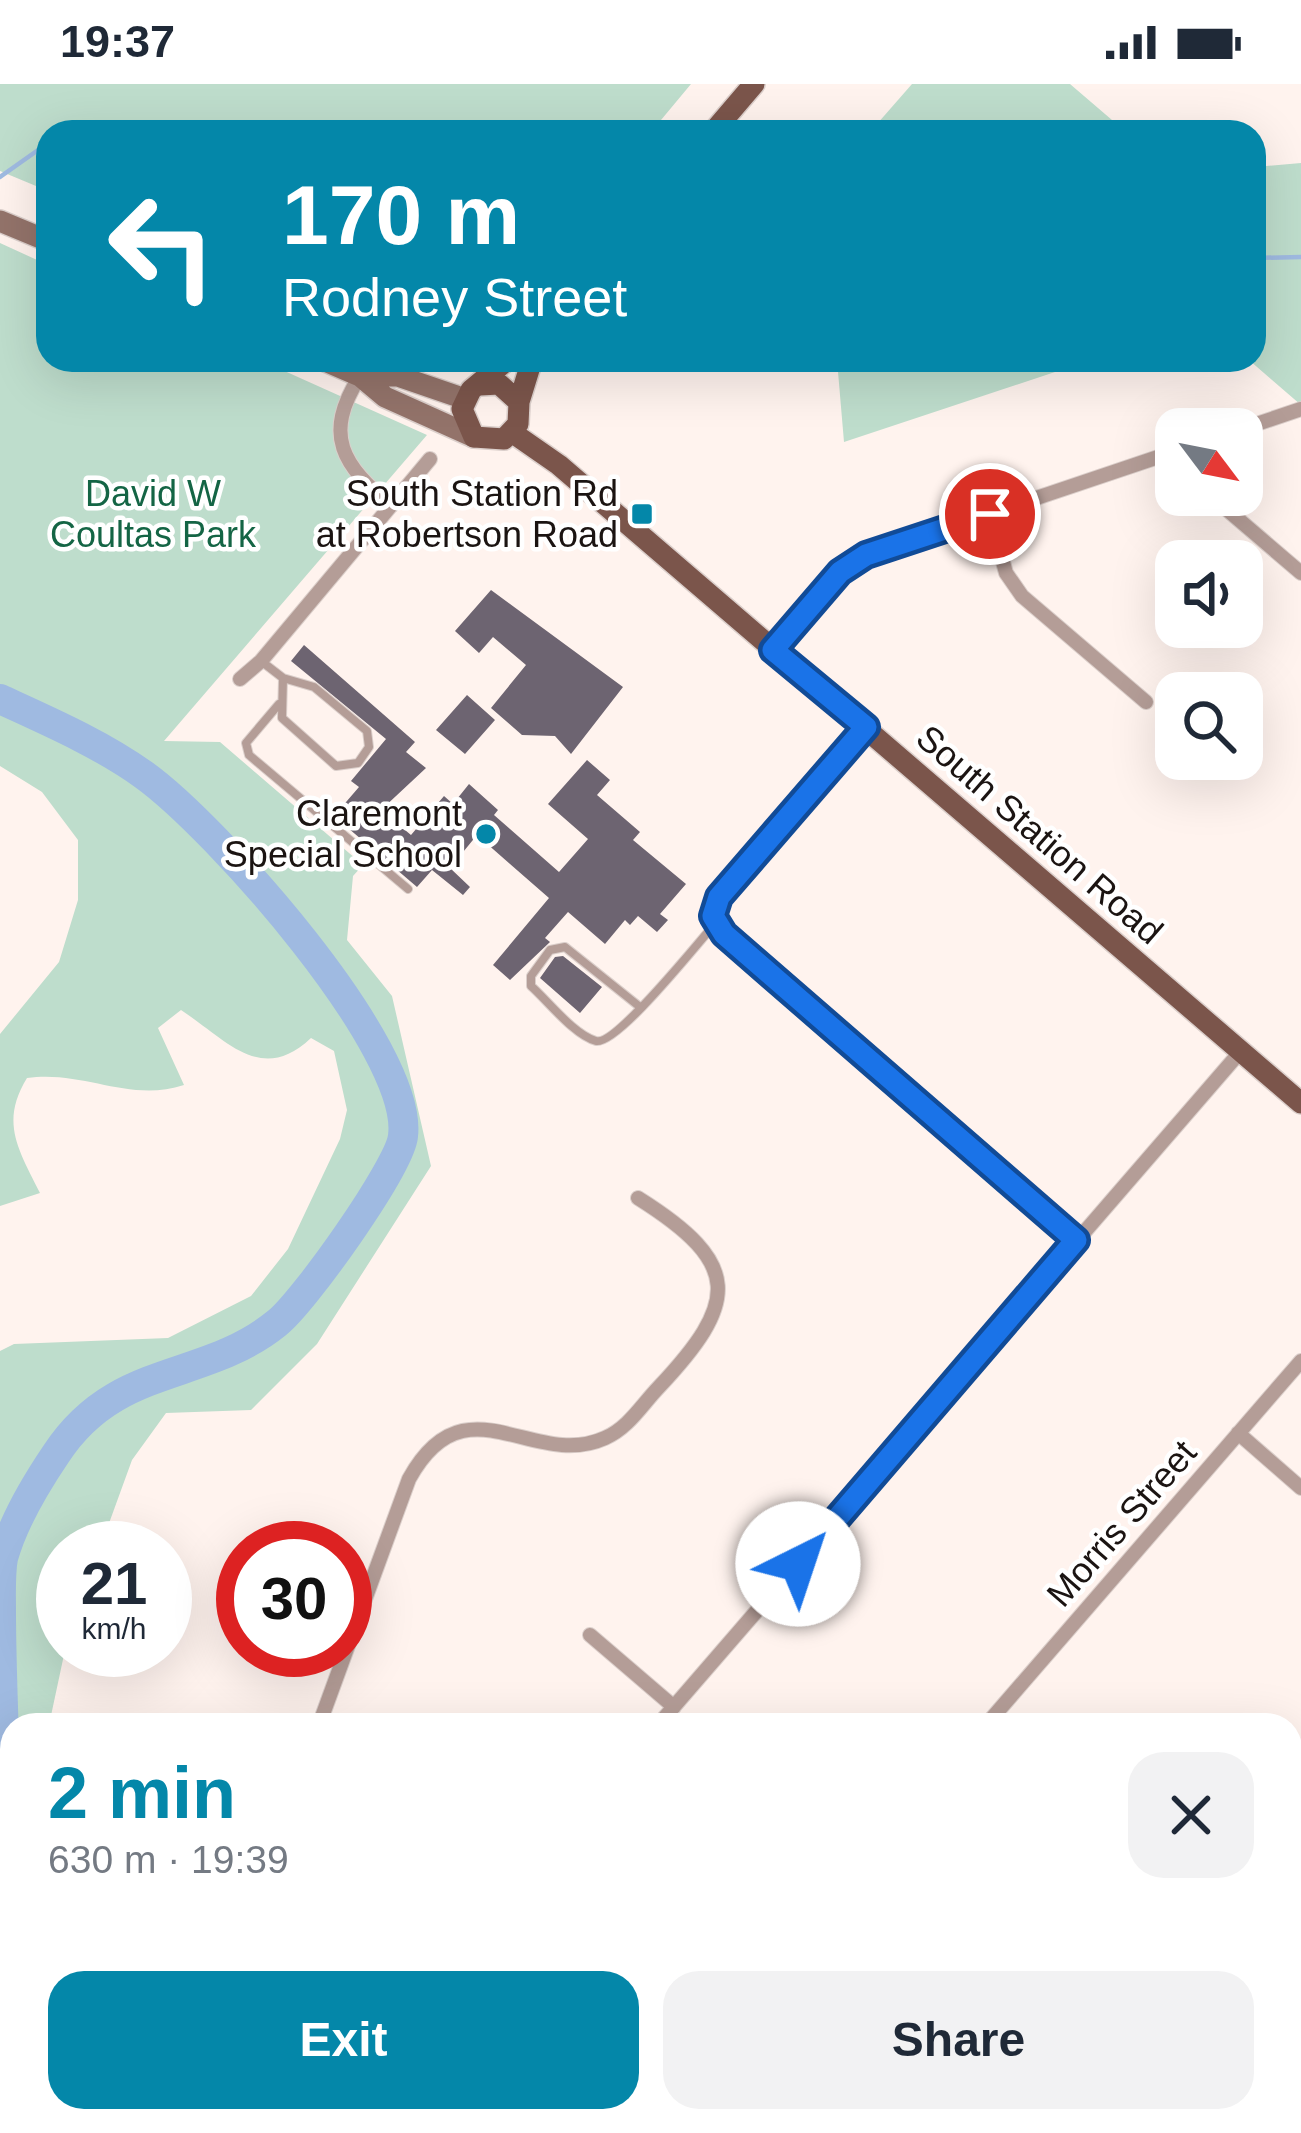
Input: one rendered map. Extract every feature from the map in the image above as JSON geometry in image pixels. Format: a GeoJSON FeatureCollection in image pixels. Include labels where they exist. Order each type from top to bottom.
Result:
{"type":"FeatureCollection","features":[{"type":"Feature","properties":{"kind":"main road"},"geometry":{"type":"LineString","coordinates":[[723,120],[754,84]]}},
{"type":"Feature","properties":{"kind":"main road"},"geometry":{"type":"LineString","coordinates":[[0,220],[36,236]]}},
{"type":"Feature","properties":{"kind":"main road"},"geometry":{"type":"LineString","coordinates":[[351,372],[386,397],[494,442],[513,433],[528,372]]}},
{"type":"Feature","properties":{"kind":"main road"},"geometry":{"type":"LineString","coordinates":[[474,436],[462,419],[473,392],[494,372]]}},
{"type":"Feature","properties":{"kind":"main road"},"geometry":{"type":"LineString","coordinates":[[360,376],[398,376],[473,392],[499,384],[519,402]]}},
{"type":"Feature","properties":{"kind":"main road","name":"South Station Road"},"geometry":{"type":"LineString","coordinates":[[513,433],[559,465],[1301,1103]]}},
{"type":"Feature","properties":{"kind":"street"},"geometry":{"type":"LineString","coordinates":[[360,376],[344,401],[340,443],[351,472],[391,506]]}},
{"type":"Feature","properties":{"kind":"street"},"geometry":{"type":"LineString","coordinates":[[1263,422],[1301,409]]}},
{"type":"Feature","properties":{"kind":"street"},"geometry":{"type":"LineString","coordinates":[[240,679],[261,662],[430,459]]}},
{"type":"Feature","properties":{"kind":"street"},"geometry":{"type":"LineString","coordinates":[[773,650],[840,572],[866,555],[1155,462]]}},
{"type":"Feature","properties":{"kind":"street"},"geometry":{"type":"LineString","coordinates":[[990,514],[1006,573],[1022,596],[1145,702]]}},
{"type":"Feature","properties":{"kind":"street"},"geometry":{"type":"LineString","coordinates":[[1234,516],[1301,573]]}},
{"type":"Feature","properties":{"kind":"street"},"geometry":{"type":"LineString","coordinates":[[866,727],[719,897],[715,924],[1076,1240]]}},
{"type":"Feature","properties":{"kind":"street"},"geometry":{"type":"LineString","coordinates":[[669,1713],[1240,1052]]}},
{"type":"Feature","properties":{"kind":"street"},"geometry":{"type":"LineString","coordinates":[[323,1713],[409,1479],[433,1444],[464,1429],[570,1443],[604,1439],[622,1429],[700,1344],[718,1302],[713,1262],[672,1219],[638,1198]]}},
{"type":"Feature","properties":{"kind":"street","name":"Morris Street"},"geometry":{"type":"LineString","coordinates":[[996,1713],[1301,1360]]}},
{"type":"Feature","properties":{"kind":"street"},"geometry":{"type":"LineString","coordinates":[[1238,1433],[1301,1488]]}},
{"type":"Feature","properties":{"kind":"street"},"geometry":{"type":"LineString","coordinates":[[590,1635],[674,1707]]}},
{"type":"Feature","properties":{"kind":"lane"},"geometry":{"type":"LineString","coordinates":[[261,662],[283,678],[314,687],[367,731],[367,753],[350,768],[336,766],[282,718],[283,678]]}},
{"type":"Feature","properties":{"kind":"lane"},"geometry":{"type":"LineString","coordinates":[[280,703],[246,743],[249,755],[408,889]]}},
{"type":"Feature","properties":{"kind":"lane"},"geometry":{"type":"LineString","coordinates":[[640,1007],[565,947],[550,950],[531,976],[532,986],[599,1042],[613,1038],[715,924]]}},
{"type":"Feature","properties":{"kind":"green space"},"geometry":{"type":"Polygon","coordinates":[[[0,84],[691,84],[661,120],[36,120],[36,186],[0,171],[0,84]]]}},
{"type":"Feature","properties":{"kind":"green space"},"geometry":{"type":"Polygon","coordinates":[[[912,84],[1070,84],[1112,120],[880,120],[912,84]]]}},
{"type":"Feature","properties":{"kind":"green space"},"geometry":{"type":"Polygon","coordinates":[[[1301,163],[1301,405],[1263,372],[1266,166],[1301,163]]]}},
{"type":"Feature","properties":{"kind":"green space","name":"David W Coultas Park"},"geometry":{"type":"Polygon","coordinates":[[[0,243],[36,260],[36,372],[287,372],[427,435],[164,741],[220,742],[363,865],[353,876],[347,940],[392,996],[431,1166],[317,1344],[251,1410],[166,1413],[132,1460],[110,1521],[36,1521],[36,1677],[59,1677],[52,1713],[0,1713],[0,1351],[14,1344],[168,1338],[251,1296],[288,1249],[340,1139],[347,1110],[334,1051],[311,1038],[293,1052],[260,1058],[230,1045],[181,1010],[158,1028],[184,1085],[144,1090],[68,1078],[27,1078],[13,1122],[19,1149],[40,1193],[0,1206],[0,1034],[59,962],[78,900],[78,840],[42,792],[0,766],[0,243]]]}},
{"type":"Feature","properties":{"kind":"green space"},"geometry":{"type":"Polygon","coordinates":[[[838,372],[1055,372],[844,442],[838,372]]]}},
{"type":"Feature","properties":{"kind":"building"},"geometry":{"type":"Polygon","coordinates":[[[491,590],[623,687],[571,754],[555,736],[522,735],[491,708],[526,665],[493,637],[479,653],[455,631],[491,590]]]}},
{"type":"Feature","properties":{"kind":"building"},"geometry":{"type":"Polygon","coordinates":[[[304,645],[415,742],[406,752],[426,768],[381,810],[411,835],[444,796],[453,804],[469,784],[498,810],[494,815],[559,872],[588,839],[548,804],[587,760],[610,780],[597,795],[640,832],[633,840],[686,884],[660,914],[668,920],[657,932],[638,916],[630,925],[625,920],[605,944],[568,912],[545,938],[550,942],[510,980],[493,965],[549,898],[477,835],[450,868],[470,887],[463,895],[432,870],[417,887],[334,816],[359,787],[351,781],[386,739],[291,661],[304,645]]]}},
{"type":"Feature","properties":{"kind":"building"},"geometry":{"type":"Polygon","coordinates":[[[467,695],[495,720],[465,754],[436,730],[467,695]]]}},
{"type":"Feature","properties":{"kind":"building"},"geometry":{"type":"Polygon","coordinates":[[[563,956],[602,987],[580,1013],[540,978],[555,957],[563,956]]]}},
{"type":"Feature","properties":{"kind":"waterway"},"geometry":{"type":"LineString","coordinates":[[0,177],[36,152]]}},
{"type":"Feature","properties":{"kind":"waterway"},"geometry":{"type":"LineString","coordinates":[[1266,258],[1301,257]]}},
{"type":"Feature","properties":{"kind":"waterway"},"geometry":{"type":"LineString","coordinates":[[0,699],[144,775],[260,888],[345,997],[377,1050],[398,1097],[403,1136],[386,1175],[349,1234],[277,1323],[220,1356],[105,1403],[56,1454],[33,1491],[3,1558],[3,1713]]}},
{"type":"Feature","properties":{"kind":"place","name":"South Station Rd at Robertson Road"},"geometry":{"type":"Point","coordinates":[642,514]}},
{"type":"Feature","properties":{"kind":"place","name":"Claremont Special School"},"geometry":{"type":"Point","coordinates":[486,834]}},
{"type":"Feature","properties":{"kind":"route"},"geometry":{"type":"LineString","coordinates":[[798,1564],[1076,1240],[724,934],[713,916],[719,897],[866,727],[773,650],[840,572],[866,555],[990,514]]}}]}
